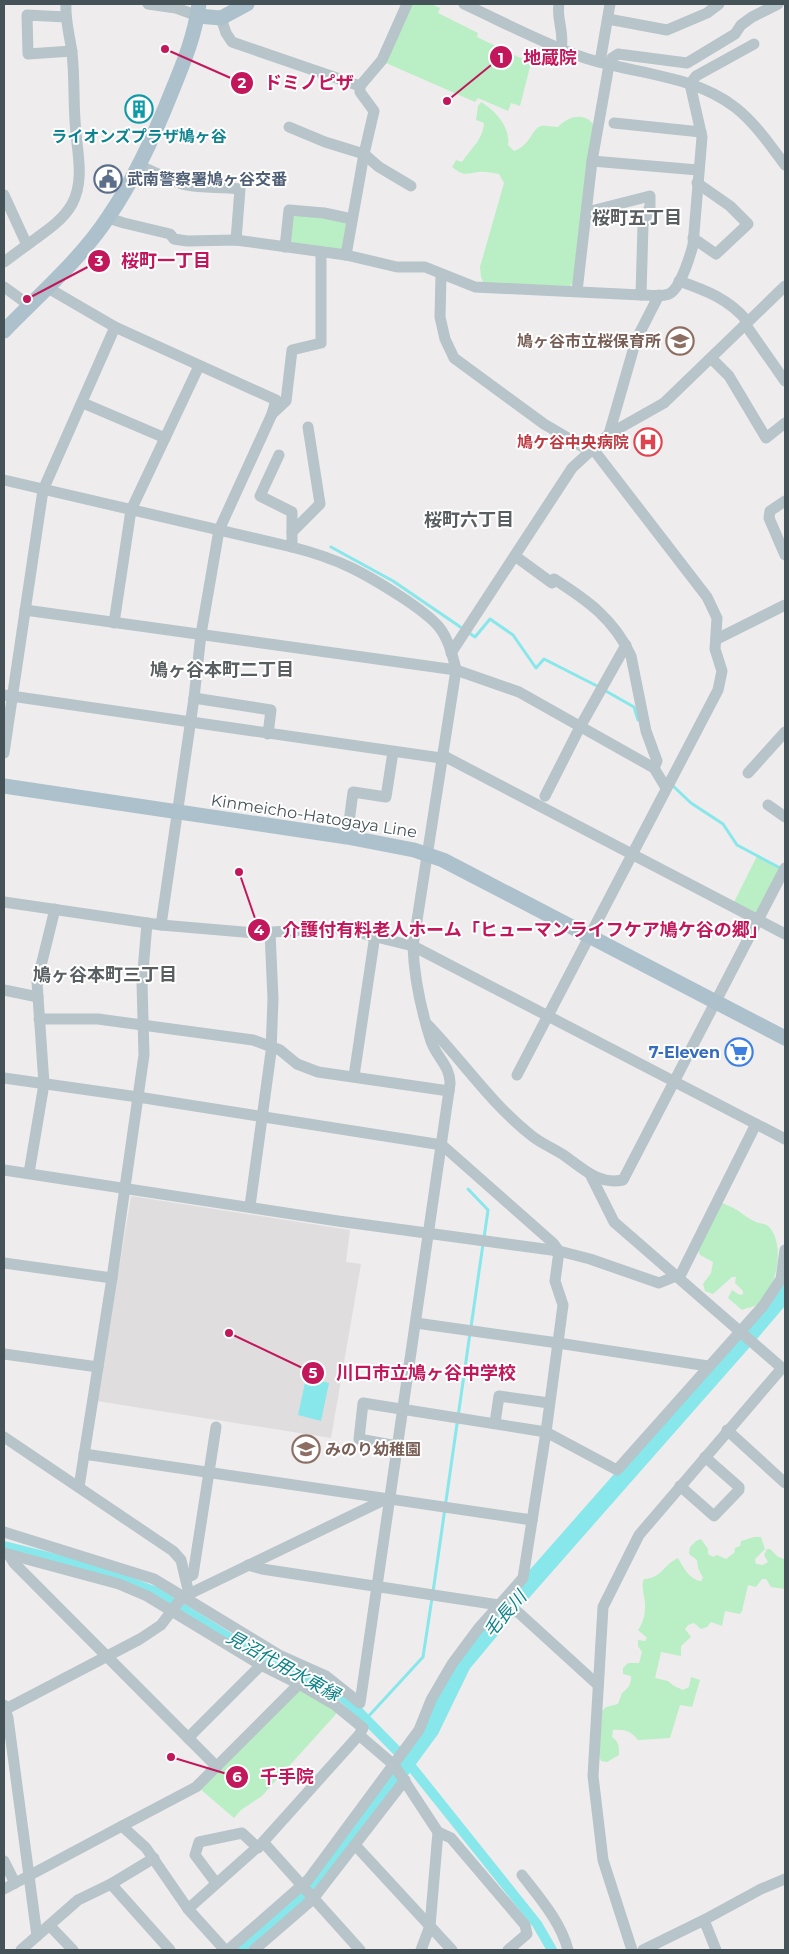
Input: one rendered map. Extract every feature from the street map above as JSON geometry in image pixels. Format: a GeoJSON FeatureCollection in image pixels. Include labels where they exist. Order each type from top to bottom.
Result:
{"type":"FeatureCollection","features":[{"type":"Feature","properties":{"kind":"main road"},"geometry":{"type":"LineString","coordinates":[[4,331],[48,288],[108,218],[138,165],[165,110],[189,49],[198,10],[221,18],[247,4]]}},
{"type":"Feature","properties":{"kind":"main road","name":"Kinmeicho-Hatogaya Line"},"geometry":{"type":"LineString","coordinates":[[4,786],[347,837],[427,853],[785,1038]]}},
{"type":"Feature","properties":{"kind":"street"},"geometry":{"type":"LineString","coordinates":[[4,262],[54,225],[72,203],[78,182],[80,161],[76,134],[72,51],[66,17],[66,4]]}},
{"type":"Feature","properties":{"kind":"street"},"geometry":{"type":"LineString","coordinates":[[148,4],[198,10]]}},
{"type":"Feature","properties":{"kind":"street"},"geometry":{"type":"LineString","coordinates":[[346,255],[364,154],[374,111],[360,92],[360,86],[382,60],[407,4]]}},
{"type":"Feature","properties":{"kind":"street"},"geometry":{"type":"LineString","coordinates":[[464,4],[561,49],[604,64],[690,84],[716,95],[737,108],[781,150],[785,165]]}},
{"type":"Feature","properties":{"kind":"street"},"geometry":{"type":"LineString","coordinates":[[559,4],[558,13],[563,40],[561,49]]}},
{"type":"Feature","properties":{"kind":"street"},"geometry":{"type":"LineString","coordinates":[[577,291],[610,4]]}},
{"type":"Feature","properties":{"kind":"street"},"geometry":{"type":"LineString","coordinates":[[608,19],[667,30],[707,13],[719,4]]}},
{"type":"Feature","properties":{"kind":"street"},"geometry":{"type":"LineString","coordinates":[[604,64],[618,54],[687,63],[735,34],[752,17],[778,4]]}},
{"type":"Feature","properties":{"kind":"street"},"geometry":{"type":"LineString","coordinates":[[66,17],[27,15],[28,54],[72,51]]}},
{"type":"Feature","properties":{"kind":"street"},"geometry":{"type":"LineString","coordinates":[[221,18],[226,33],[232,42],[360,86]]}},
{"type":"Feature","properties":{"kind":"street"},"geometry":{"type":"LineString","coordinates":[[108,218],[170,234],[174,239],[187,241],[236,240],[346,255],[397,267],[425,267],[475,287],[668,295],[675,289],[689,260],[693,238],[702,137],[690,84],[696,76],[754,44]]}},
{"type":"Feature","properties":{"kind":"street"},"geometry":{"type":"LineString","coordinates":[[614,123],[701,132]]}},
{"type":"Feature","properties":{"kind":"street"},"geometry":{"type":"LineString","coordinates":[[289,127],[325,142],[364,154],[378,167],[411,186]]}},
{"type":"Feature","properties":{"kind":"street"},"geometry":{"type":"LineString","coordinates":[[592,162],[698,170]]}},
{"type":"Feature","properties":{"kind":"street"},"geometry":{"type":"LineString","coordinates":[[138,165],[184,184],[208,187],[226,186],[240,189],[236,240]]}},
{"type":"Feature","properties":{"kind":"street"},"geometry":{"type":"LineString","coordinates":[[693,238],[716,254],[748,224],[730,206],[697,183]]}},
{"type":"Feature","properties":{"kind":"street"},"geometry":{"type":"LineString","coordinates":[[4,195],[27,245]]}},
{"type":"Feature","properties":{"kind":"street"},"geometry":{"type":"LineString","coordinates":[[587,212],[650,196],[650,206],[643,225],[641,295]]}},
{"type":"Feature","properties":{"kind":"street"},"geometry":{"type":"LineString","coordinates":[[285,247],[289,210],[324,213],[352,219]]}},
{"type":"Feature","properties":{"kind":"street"},"geometry":{"type":"LineString","coordinates":[[272,414],[286,401],[292,350],[321,344],[322,252]]}},
{"type":"Feature","properties":{"kind":"street"},"geometry":{"type":"LineString","coordinates":[[441,274],[440,317],[445,339],[454,358],[544,424],[592,450],[708,597],[717,618],[715,649],[722,671],[718,690],[517,1075]]}},
{"type":"Feature","properties":{"kind":"street"},"geometry":{"type":"LineString","coordinates":[[679,281],[712,293],[726,301],[746,323],[785,381]]}},
{"type":"Feature","properties":{"kind":"street"},"geometry":{"type":"LineString","coordinates":[[451,653],[572,468],[609,434],[664,402],[785,286]]}},
{"type":"Feature","properties":{"kind":"street"},"geometry":{"type":"LineString","coordinates":[[4,287],[29,305]]}},
{"type":"Feature","properties":{"kind":"street"},"geometry":{"type":"LineString","coordinates":[[48,288],[115,327],[276,400],[272,414],[219,530],[201,634],[194,698],[161,925]]}},
{"type":"Feature","properties":{"kind":"street"},"geometry":{"type":"LineString","coordinates":[[609,434],[636,340],[659,295]]}},
{"type":"Feature","properties":{"kind":"street"},"geometry":{"type":"LineString","coordinates":[[4,753],[8,696],[25,610],[43,490],[115,327]]}},
{"type":"Feature","properties":{"kind":"street"},"geometry":{"type":"LineString","coordinates":[[711,358],[729,376],[766,438],[784,427]]}},
{"type":"Feature","properties":{"kind":"street"},"geometry":{"type":"LineString","coordinates":[[114,623],[131,510],[199,366]]}},
{"type":"Feature","properties":{"kind":"street"},"geometry":{"type":"LineString","coordinates":[[83,403],[165,438]]}},
{"type":"Feature","properties":{"kind":"street"},"geometry":{"type":"LineString","coordinates":[[292,532],[320,504],[308,427]]}},
{"type":"Feature","properties":{"kind":"street"},"geometry":{"type":"LineString","coordinates":[[279,455],[260,496],[292,512],[292,547]]}},
{"type":"Feature","properties":{"kind":"street"},"geometry":{"type":"LineString","coordinates":[[4,480],[323,554],[349,565],[395,593],[439,627],[451,653],[456,670],[413,946],[414,970],[430,1040],[450,1076],[449,1091],[360,1703],[326,1676],[279,1655],[154,1579],[4,1532]]}},
{"type":"Feature","properties":{"kind":"street"},"geometry":{"type":"LineString","coordinates":[[785,502],[770,511],[769,518],[785,555]]}},
{"type":"Feature","properties":{"kind":"street"},"geometry":{"type":"LineString","coordinates":[[515,556],[552,583],[554,579],[587,601],[606,618],[626,645],[631,656],[646,731],[657,761],[654,768]]}},
{"type":"Feature","properties":{"kind":"street"},"geometry":{"type":"LineString","coordinates":[[717,639],[785,605]]}},
{"type":"Feature","properties":{"kind":"street"},"geometry":{"type":"LineString","coordinates":[[25,610],[456,670],[519,692],[654,768],[666,788]]}},
{"type":"Feature","properties":{"kind":"street"},"geometry":{"type":"LineString","coordinates":[[545,796],[580,727],[626,645]]}},
{"type":"Feature","properties":{"kind":"street"},"geometry":{"type":"LineString","coordinates":[[8,696],[392,752],[441,757],[633,854],[785,934]]}},
{"type":"Feature","properties":{"kind":"street"},"geometry":{"type":"LineString","coordinates":[[194,698],[271,710],[268,734]]}},
{"type":"Feature","properties":{"kind":"street"},"geometry":{"type":"LineString","coordinates":[[748,773],[785,732]]}},
{"type":"Feature","properties":{"kind":"street"},"geometry":{"type":"LineString","coordinates":[[347,837],[353,792],[386,797],[392,752]]}},
{"type":"Feature","properties":{"kind":"street"},"geometry":{"type":"LineString","coordinates":[[768,805],[785,817]]}},
{"type":"Feature","properties":{"kind":"street"},"geometry":{"type":"LineString","coordinates":[[427,1024],[493,1100],[533,1137],[564,1156],[591,1176],[613,1182],[623,1180],[785,868]]}},
{"type":"Feature","properties":{"kind":"street"},"geometry":{"type":"LineString","coordinates":[[4,902],[161,925],[255,933],[340,928],[375,935],[413,946],[785,1139]]}},
{"type":"Feature","properties":{"kind":"street"},"geometry":{"type":"LineString","coordinates":[[29,1174],[44,1084],[36,982],[55,909]]}},
{"type":"Feature","properties":{"kind":"street"},"geometry":{"type":"LineString","coordinates":[[79,1487],[112,1278],[144,1055],[142,983],[147,923]]}},
{"type":"Feature","properties":{"kind":"street"},"geometry":{"type":"LineString","coordinates":[[250,1206],[271,1046],[273,999],[270,932]]}},
{"type":"Feature","properties":{"kind":"street"},"geometry":{"type":"LineString","coordinates":[[354,1076],[375,935]]}},
{"type":"Feature","properties":{"kind":"street"},"geometry":{"type":"LineString","coordinates":[[4,990],[38,997]]}},
{"type":"Feature","properties":{"kind":"street"},"geometry":{"type":"LineString","coordinates":[[39,1019],[98,1019],[254,1040],[280,1050],[306,1069],[449,1091]]}},
{"type":"Feature","properties":{"kind":"street"},"geometry":{"type":"LineString","coordinates":[[4,1078],[442,1145],[546,1237],[559,1251]]}},
{"type":"Feature","properties":{"kind":"street"},"geometry":{"type":"LineString","coordinates":[[4,1170],[429,1234],[559,1251],[590,1259],[659,1283],[680,1274],[756,1124]]}},
{"type":"Feature","properties":{"kind":"street"},"geometry":{"type":"LineString","coordinates":[[591,1176],[614,1222],[784,1369],[727,1430],[639,1535],[603,1607],[593,1776],[596,1816],[603,1860],[632,1950]]}},
{"type":"Feature","properties":{"kind":"street"},"geometry":{"type":"LineString","coordinates":[[397,1446],[359,1439],[363,1404],[546,1432],[617,1470],[763,1306],[781,1279],[785,1250]]}},
{"type":"Feature","properties":{"kind":"street"},"geometry":{"type":"LineString","coordinates":[[122,1826],[154,1858],[188,1909],[227,1950],[301,1886],[344,1834],[419,1730],[431,1700],[452,1664],[522,1578],[546,1432],[563,1305],[555,1281],[559,1251]]}},
{"type":"Feature","properties":{"kind":"street"},"geometry":{"type":"LineString","coordinates":[[4,1263],[112,1278]]}},
{"type":"Feature","properties":{"kind":"street"},"geometry":{"type":"LineString","coordinates":[[416,1323],[708,1366]]}},
{"type":"Feature","properties":{"kind":"street"},"geometry":{"type":"LineString","coordinates":[[4,1354],[98,1367]]}},
{"type":"Feature","properties":{"kind":"street"},"geometry":{"type":"LineString","coordinates":[[495,1424],[499,1396],[549,1403]]}},
{"type":"Feature","properties":{"kind":"street"},"geometry":{"type":"LineString","coordinates":[[186,1578],[193,1575],[216,1427]]}},
{"type":"Feature","properties":{"kind":"street"},"geometry":{"type":"LineString","coordinates":[[727,1430],[785,1483]]}},
{"type":"Feature","properties":{"kind":"street"},"geometry":{"type":"LineString","coordinates":[[4,1437],[173,1551],[181,1560],[186,1578],[184,1597]]}},
{"type":"Feature","properties":{"kind":"street"},"geometry":{"type":"LineString","coordinates":[[84,1454],[390,1497],[532,1520]]}},
{"type":"Feature","properties":{"kind":"street"},"geometry":{"type":"LineString","coordinates":[[680,1486],[714,1516],[739,1490],[739,1487],[705,1457]]}},
{"type":"Feature","properties":{"kind":"street"},"geometry":{"type":"LineString","coordinates":[[37,1936],[30,1876],[4,1708],[108,1656],[161,1625],[184,1597],[390,1497]]}},
{"type":"Feature","properties":{"kind":"street"},"geometry":{"type":"LineString","coordinates":[[6,1554],[119,1584],[147,1596],[261,1665],[335,1705],[363,1728],[359,1735],[260,1845],[188,1909]]}},
{"type":"Feature","properties":{"kind":"street"},"geometry":{"type":"LineString","coordinates":[[6,1554],[217,1767]]}},
{"type":"Feature","properties":{"kind":"street"},"geometry":{"type":"LineString","coordinates":[[248,1565],[262,1569],[499,1605],[519,1613],[598,1685]]}},
{"type":"Feature","properties":{"kind":"street"},"geometry":{"type":"LineString","coordinates":[[188,1738],[261,1665]]}},
{"type":"Feature","properties":{"kind":"street"},"geometry":{"type":"LineString","coordinates":[[4,1889],[196,1788],[299,1684]]}},
{"type":"Feature","properties":{"kind":"street"},"geometry":{"type":"LineString","coordinates":[[359,1735],[394,1765],[438,1832],[451,1838],[525,1925],[527,1934],[508,1950]]}},
{"type":"Feature","properties":{"kind":"street"},"geometry":{"type":"LineString","coordinates":[[259,1949],[313,1899],[356,1846],[404,1780]]}},
{"type":"Feature","properties":{"kind":"street"},"geometry":{"type":"LineString","coordinates":[[421,1950],[430,1926],[438,1832]]}},
{"type":"Feature","properties":{"kind":"street"},"geometry":{"type":"LineString","coordinates":[[216,1883],[194,1854],[199,1842],[242,1833],[260,1845],[360,1950]]}},
{"type":"Feature","properties":{"kind":"street"},"geometry":{"type":"LineString","coordinates":[[356,1846],[452,1950]]}},
{"type":"Feature","properties":{"kind":"street"},"geometry":{"type":"LineString","coordinates":[[21,1950],[78,1900],[111,1884],[154,1858]]}},
{"type":"Feature","properties":{"kind":"street"},"geometry":{"type":"LineString","coordinates":[[4,1861],[15,1883]]}},
{"type":"Feature","properties":{"kind":"street"},"geometry":{"type":"LineString","coordinates":[[522,1875],[547,1908],[565,1940],[568,1950]]}},
{"type":"Feature","properties":{"kind":"street"},"geometry":{"type":"LineString","coordinates":[[643,1950],[761,1889],[785,1879]]}},
{"type":"Feature","properties":{"kind":"street"},"geometry":{"type":"LineString","coordinates":[[111,1884],[170,1950]]}},
{"type":"Feature","properties":{"kind":"street"},"geometry":{"type":"LineString","coordinates":[[704,1920],[716,1950]]}},
{"type":"Feature","properties":{"kind":"street"},"geometry":{"type":"LineString","coordinates":[[50,1926],[72,1950]]}},
{"type":"Feature","properties":{"kind":"shaded area"},"geometry":{"type":"Polygon","coordinates":[[[131,1196],[350,1230],[346,1262],[361,1264],[331,1438],[97,1401],[131,1196]]]}},
{"type":"Feature","properties":{"kind":"green space"},"geometry":{"type":"Polygon","coordinates":[[[412,4],[431,4],[440,8],[438,13],[478,33],[477,37],[531,63],[520,106],[511,103],[508,111],[478,98],[475,102],[386,63],[412,4]]]}},
{"type":"Feature","properties":{"kind":"green space"},"geometry":{"type":"Polygon","coordinates":[[[481,102],[501,120],[507,132],[508,145],[514,151],[524,145],[535,130],[541,126],[558,127],[566,120],[576,117],[585,118],[594,125],[576,278],[568,289],[484,284],[480,267],[504,183],[499,174],[483,172],[464,174],[452,167],[456,160],[462,162],[481,134],[484,123],[476,120],[478,106],[481,102]]]}},
{"type":"Feature","properties":{"kind":"green space"},"geometry":{"type":"Polygon","coordinates":[[[296,213],[347,222],[342,250],[293,243],[289,239],[292,216],[296,213]]]}},
{"type":"Feature","properties":{"kind":"green space"},"geometry":{"type":"Polygon","coordinates":[[[757,856],[781,870],[758,914],[734,902],[757,856]]]}},
{"type":"Feature","properties":{"kind":"green space"},"geometry":{"type":"Polygon","coordinates":[[[720,1202],[753,1221],[768,1226],[775,1236],[777,1245],[777,1267],[770,1287],[757,1305],[742,1310],[728,1298],[732,1290],[740,1295],[743,1294],[743,1291],[735,1283],[736,1277],[732,1277],[713,1294],[705,1291],[703,1284],[711,1273],[713,1262],[700,1255],[697,1244],[697,1231],[701,1222],[717,1214],[716,1208],[720,1202]]]}},
{"type":"Feature","properties":{"kind":"green space"},"geometry":{"type":"Polygon","coordinates":[[[761,1537],[765,1549],[755,1559],[756,1564],[763,1565],[768,1562],[764,1555],[767,1549],[770,1549],[778,1557],[785,1559],[785,1589],[771,1587],[766,1579],[762,1579],[756,1587],[748,1585],[740,1614],[725,1611],[722,1626],[711,1622],[707,1627],[701,1629],[694,1623],[688,1625],[685,1629],[691,1637],[681,1646],[681,1656],[661,1652],[655,1678],[668,1681],[683,1690],[689,1687],[691,1677],[700,1680],[692,1707],[680,1705],[670,1738],[638,1740],[627,1731],[613,1730],[612,1737],[618,1744],[619,1755],[607,1762],[601,1761],[599,1755],[602,1711],[606,1707],[618,1704],[622,1693],[628,1688],[631,1676],[623,1674],[623,1668],[628,1663],[639,1663],[642,1652],[638,1646],[638,1640],[645,1641],[647,1638],[638,1630],[645,1613],[644,1579],[655,1577],[678,1558],[690,1576],[701,1581],[703,1578],[698,1568],[697,1560],[689,1554],[690,1547],[696,1541],[701,1539],[708,1549],[708,1554],[713,1557],[717,1555],[726,1559],[734,1553],[735,1548],[740,1546],[741,1541],[761,1537]]]}},
{"type":"Feature","properties":{"kind":"green space"},"geometry":{"type":"Polygon","coordinates":[[[299,1690],[337,1713],[262,1796],[241,1810],[234,1818],[199,1788],[299,1690]]]}},
{"type":"Feature","properties":{"kind":"water"},"geometry":{"type":"Polygon","coordinates":[[[306,1378],[329,1383],[321,1421],[298,1415],[306,1378]]]}},
{"type":"Feature","properties":{"kind":"waterway"},"geometry":{"type":"LineString","coordinates":[[331,547],[393,581],[475,637],[490,619],[513,635],[536,668],[544,659],[599,687]]}},
{"type":"Feature","properties":{"kind":"waterway"},"geometry":{"type":"LineString","coordinates":[[604,690],[634,707],[638,720]]}},
{"type":"Feature","properties":{"kind":"waterway"},"geometry":{"type":"LineString","coordinates":[[672,785],[691,803],[723,824],[737,845],[782,869]]}},
{"type":"Feature","properties":{"kind":"waterway"},"geometry":{"type":"LineString","coordinates":[[468,1189],[488,1210],[484,1238]]}},
{"type":"Feature","properties":{"kind":"waterway"},"geometry":{"type":"LineString","coordinates":[[471,1327],[483,1244]]}},
{"type":"Feature","properties":{"kind":"waterway","name":"毛長川"},"geometry":{"type":"LineString","coordinates":[[244,1950],[275,1923],[333,1862],[430,1730],[462,1664],[517,1598],[751,1332],[785,1292],[785,1289]]}},
{"type":"Feature","properties":{"kind":"waterway"},"geometry":{"type":"LineString","coordinates":[[433,1592],[470,1333]]}},
{"type":"Feature","properties":{"kind":"waterway","name":"見沼代用水東縁"},"geometry":{"type":"LineString","coordinates":[[4,1546],[93,1568],[156,1592],[233,1640],[339,1694],[406,1760],[537,1924],[552,1950]]}},
{"type":"Feature","properties":{"kind":"waterway"},"geometry":{"type":"LineString","coordinates":[[366,1719],[423,1657],[432,1598]]}},
{"type":"Feature","properties":{"kind":"place","name":"ドミノピザ"},"geometry":{"type":"Point","coordinates":[165,49]}},
{"type":"Feature","properties":{"kind":"place","name":"地蔵院"},"geometry":{"type":"Point","coordinates":[447,101]}},
{"type":"Feature","properties":{"kind":"place","name":"ライオンズプラザ鳩ヶ谷"},"geometry":{"type":"Point","coordinates":[139,109]}},
{"type":"Feature","properties":{"kind":"place","name":"武南警察署鳩ヶ谷交番"},"geometry":{"type":"Point","coordinates":[108,179]}},
{"type":"Feature","properties":{"kind":"place","name":"桜町一丁目"},"geometry":{"type":"Point","coordinates":[27,299]}},
{"type":"Feature","properties":{"kind":"place","name":"鳩ヶ谷市立桜保育所"},"geometry":{"type":"Point","coordinates":[680,341]}},
{"type":"Feature","properties":{"kind":"place","name":"鳩ケ谷中央病院"},"geometry":{"type":"Point","coordinates":[648,442]}},
{"type":"Feature","properties":{"kind":"place","name":"介護付有料老人ホーム「ヒューマンライフケア鳩ケ谷の郷」"},"geometry":{"type":"Point","coordinates":[239,872]}},
{"type":"Feature","properties":{"kind":"place","name":"7-Eleven"},"geometry":{"type":"Point","coordinates":[739,1052]}},
{"type":"Feature","properties":{"kind":"place","name":"川口市立鳩ヶ谷中学校"},"geometry":{"type":"Point","coordinates":[229,1333]}},
{"type":"Feature","properties":{"kind":"place","name":"みのり幼稚園"},"geometry":{"type":"Point","coordinates":[306,1449]}},
{"type":"Feature","properties":{"kind":"place","name":"千手院"},"geometry":{"type":"Point","coordinates":[171,1757]}},
{"type":"Feature","properties":{"kind":"district","name":"桜町五丁目"},"geometry":{"type":"Point","coordinates":[637,218]}},
{"type":"Feature","properties":{"kind":"district","name":"桜町六丁目"},"geometry":{"type":"Point","coordinates":[469,520]}},
{"type":"Feature","properties":{"kind":"district","name":"鳩ヶ谷本町二丁目"},"geometry":{"type":"Point","coordinates":[222,670]}},
{"type":"Feature","properties":{"kind":"district","name":"鳩ヶ谷本町三丁目"},"geometry":{"type":"Point","coordinates":[105,975]}}]}
